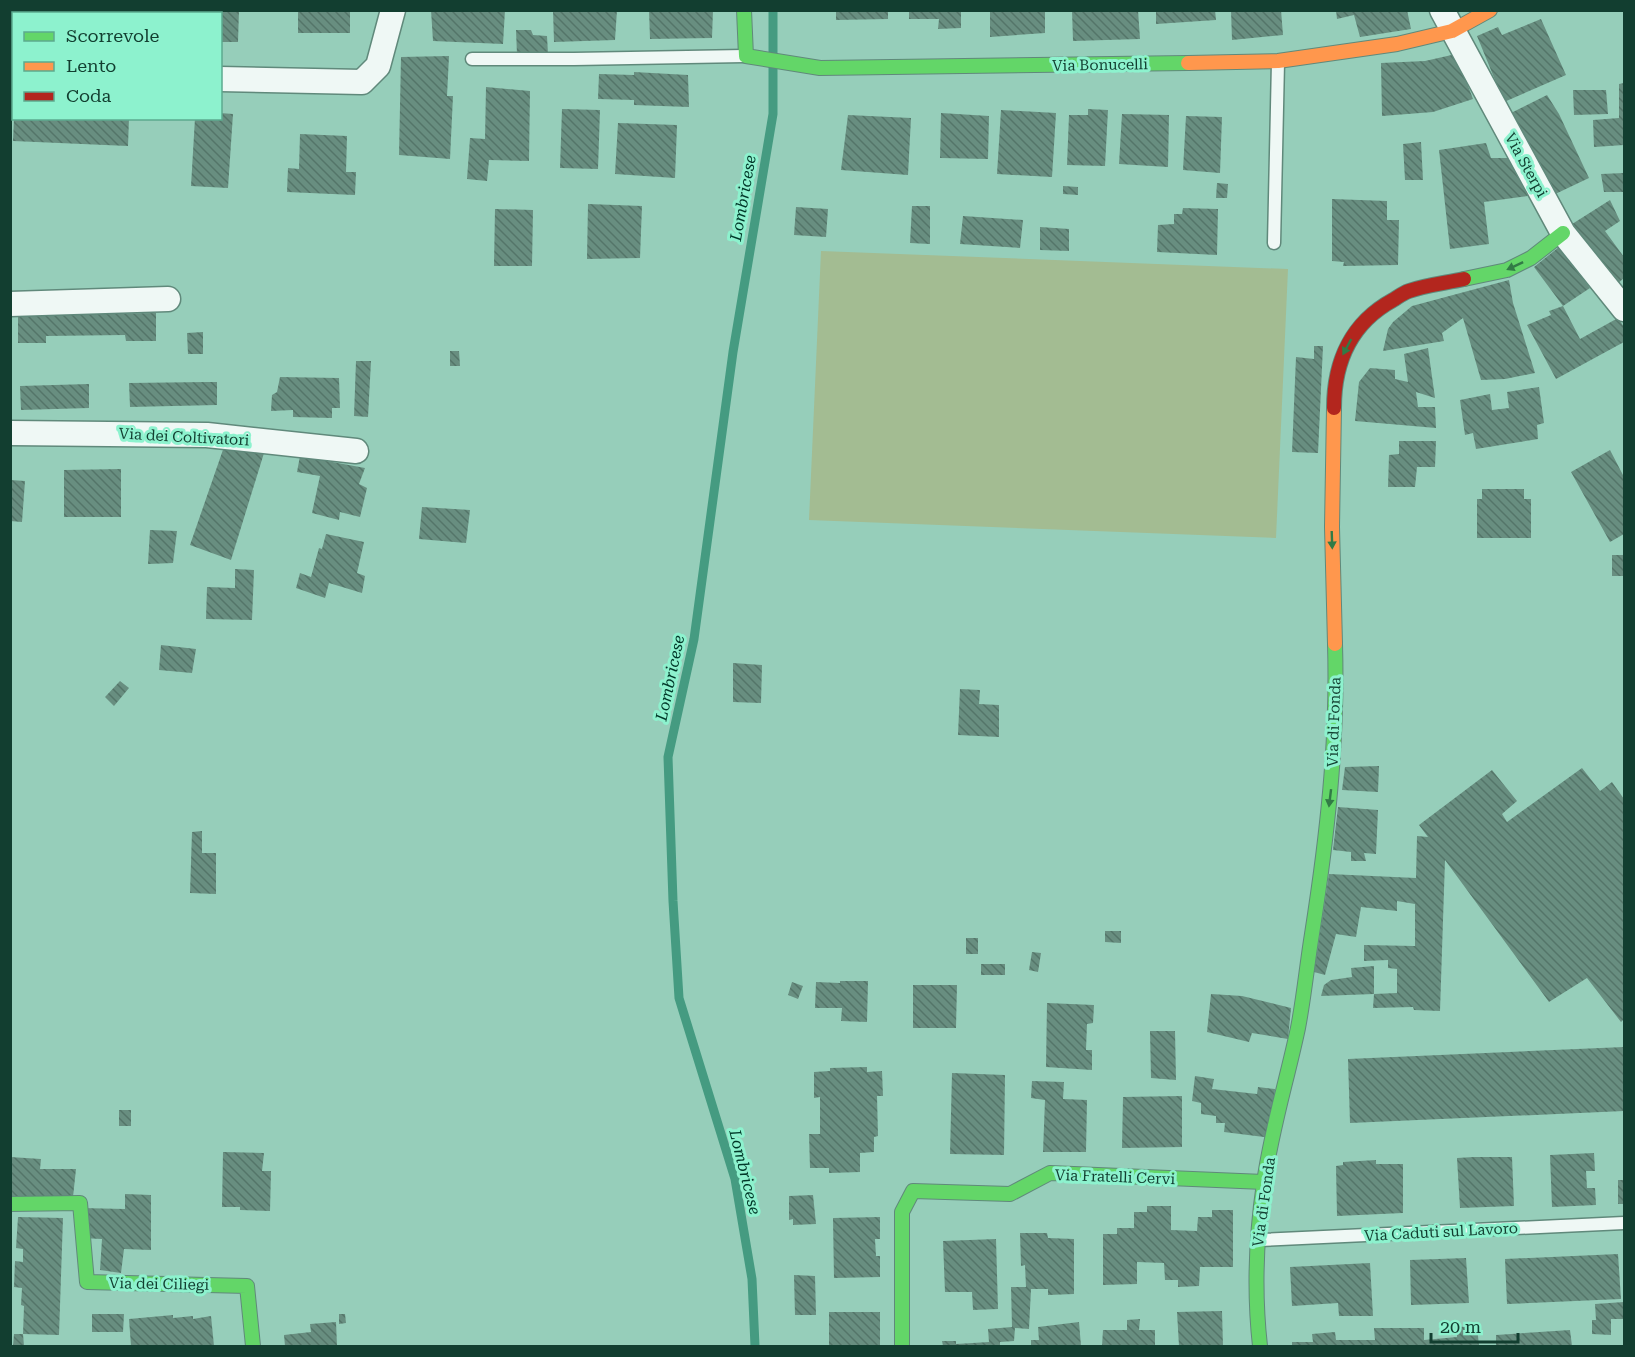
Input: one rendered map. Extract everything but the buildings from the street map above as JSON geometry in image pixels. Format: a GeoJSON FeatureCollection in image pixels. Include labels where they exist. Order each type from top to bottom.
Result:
{"type":"FeatureCollection","features":[{"type":"Feature","properties":{"kind":"street"},"geometry":{"type":"LineString","coordinates":[[222,79],[362,82],[378,66],[393,10]]}},
{"type":"Feature","properties":{"kind":"street"},"geometry":{"type":"LineString","coordinates":[[744,10],[746,56]]}},
{"type":"Feature","properties":{"kind":"street","name":"Via Bonucelli"},"geometry":{"type":"LineString","coordinates":[[746,56],[831,68],[1278,61],[1397,44],[1447,21],[1490,10]]}},
{"type":"Feature","properties":{"kind":"street","name":"Via Sterpi"},"geometry":{"type":"LineString","coordinates":[[1447,21],[1563,233],[1624,309]]}},
{"type":"Feature","properties":{"kind":"street","name":"Via di Fonda"},"geometry":{"type":"LineString","coordinates":[[1260,1347],[1256,1312],[1258,1240],[1264,1182],[1298,1026],[1332,782],[1336,682],[1332,528],[1334,391],[1341,359],[1356,330],[1380,307],[1408,291],[1507,270],[1531,258],[1563,233]]}},
{"type":"Feature","properties":{"kind":"street"},"geometry":{"type":"LineString","coordinates":[[10,304],[168,300]]}},
{"type":"Feature","properties":{"kind":"street","name":"Via dei Coltivatori"},"geometry":{"type":"LineString","coordinates":[[10,433],[207,435],[356,451]]}},
{"type":"Feature","properties":{"kind":"street","name":"Via Fratelli Cervi"},"geometry":{"type":"LineString","coordinates":[[902,1347],[902,1212],[913,1191],[1010,1194],[1050,1173],[1264,1182]]}},
{"type":"Feature","properties":{"kind":"street","name":"Via dei Ciliegi"},"geometry":{"type":"LineString","coordinates":[[10,1204],[80,1203],[87,1282],[247,1286],[254,1347]]}},
{"type":"Feature","properties":{"kind":"lane"},"geometry":{"type":"LineString","coordinates":[[472,59],[746,56]]}},
{"type":"Feature","properties":{"kind":"lane"},"geometry":{"type":"LineString","coordinates":[[1274,243],[1278,61]]}},
{"type":"Feature","properties":{"kind":"lane","name":"Via Caduti sul Lavoro"},"geometry":{"type":"LineString","coordinates":[[1258,1240],[1624,1223]]}},
{"type":"Feature","properties":{"kind":"green space"},"geometry":{"type":"Polygon","coordinates":[[[821,251],[1288,269],[1276,538],[809,520],[821,251]]]}},
{"type":"Feature","properties":{"kind":"waterway","name":"Lombricese"},"geometry":{"type":"LineString","coordinates":[[755,1346],[752,1279],[735,1179],[679,998],[668,757],[694,639],[733,352],[773,114],[773,10]]}},
{"type":"Feature","properties":{"kind":"traffic: fast"},"geometry":{"type":"LineString","coordinates":[[744,10],[746,56],[820,68],[1188,63]]}},
{"type":"Feature","properties":{"kind":"traffic: fast"},"geometry":{"type":"LineString","coordinates":[[1464,279],[1507,270],[1531,258],[1563,233]]}},
{"type":"Feature","properties":{"kind":"traffic: fast"},"geometry":{"type":"LineString","coordinates":[[1260,1346],[1257,1285],[1261,1203],[1271,1144],[1300,1016],[1322,862],[1333,754],[1335,644]]}},
{"type":"Feature","properties":{"kind":"traffic: fast"},"geometry":{"type":"LineString","coordinates":[[902,1346],[902,1212],[913,1191],[1010,1194],[1050,1173],[1264,1182]]}},
{"type":"Feature","properties":{"kind":"traffic: fast"},"geometry":{"type":"LineString","coordinates":[[10,1204],[80,1203],[87,1282],[247,1286],[253,1346]]}},
{"type":"Feature","properties":{"kind":"traffic: slow"},"geometry":{"type":"LineString","coordinates":[[1188,63],[1278,61],[1397,44],[1452,31],[1490,10]]}},
{"type":"Feature","properties":{"kind":"traffic: slow"},"geometry":{"type":"LineString","coordinates":[[1334,408],[1332,527],[1335,644]]}},
{"type":"Feature","properties":{"kind":"traffic: jam"},"geometry":{"type":"LineString","coordinates":[[1334,408],[1337,375],[1342,360],[1348,345],[1366,320],[1378,309],[1407,292],[1464,279]]}}]}
